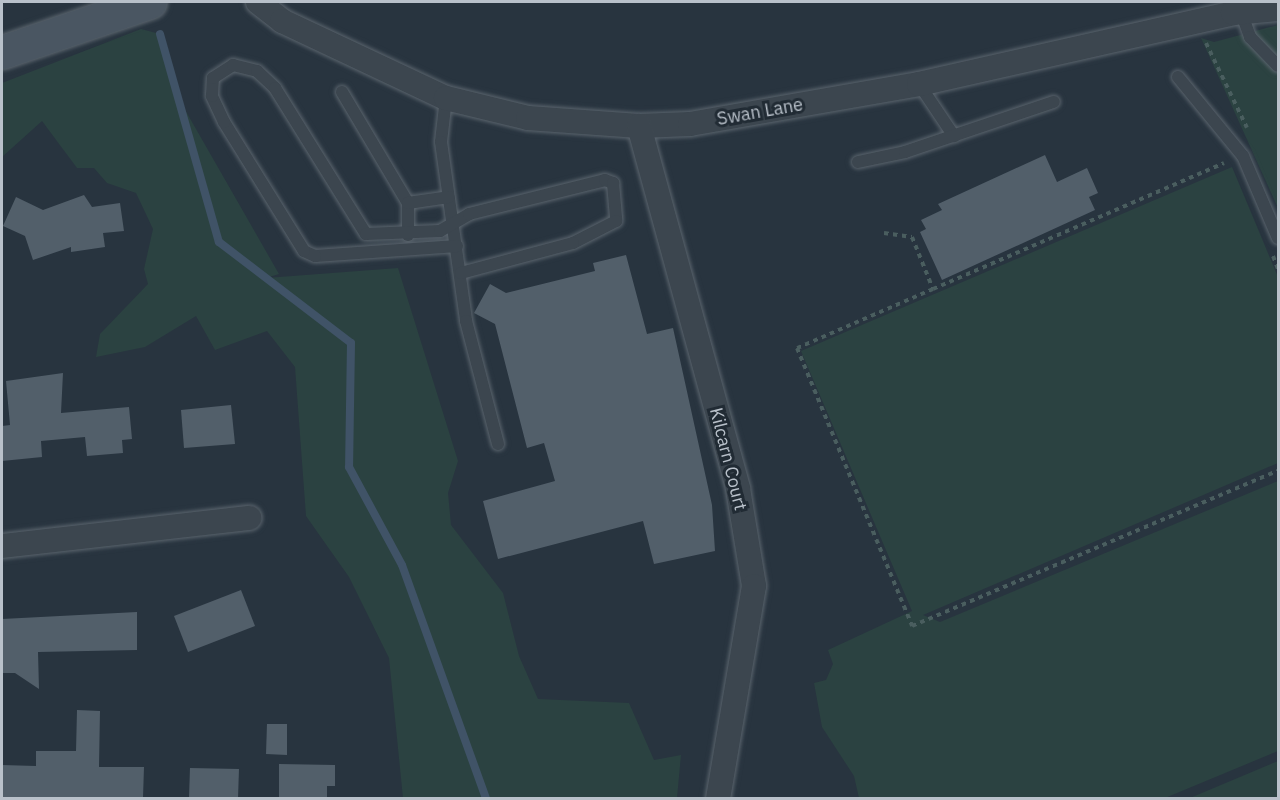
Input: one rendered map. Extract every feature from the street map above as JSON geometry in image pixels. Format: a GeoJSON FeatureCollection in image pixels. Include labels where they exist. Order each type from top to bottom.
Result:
{"type":"FeatureCollection","features":[{"type":"Feature","properties":{"kind":"main road"},"geometry":{"type":"LineString","coordinates":[[2,51],[150,2]]}},
{"type":"Feature","properties":{"kind":"street","name":"Swan Lane"},"geometry":{"type":"LineString","coordinates":[[258,2],[291,26],[446,98],[528,118],[639,126],[690,124],[919,84],[1241,12],[1278,9]]}},
{"type":"Feature","properties":{"kind":"street","name":"Kilcarn Court"},"geometry":{"type":"LineString","coordinates":[[639,126],[738,489],[754,586],[718,798]]}},
{"type":"Feature","properties":{"kind":"street"},"geometry":{"type":"LineString","coordinates":[[2,546],[249,518]]}},
{"type":"Feature","properties":{"kind":"lane"},"geometry":{"type":"LineString","coordinates":[[1241,12],[1250,37],[1278,66]]}},
{"type":"Feature","properties":{"kind":"lane"},"geometry":{"type":"LineString","coordinates":[[457,246],[315,256],[304,251],[224,122],[212,96],[213,78],[232,65],[257,71],[274,88],[366,234],[408,235],[440,231],[453,223],[605,180],[613,183],[619,203],[616,221],[573,243],[461,273]]}},
{"type":"Feature","properties":{"kind":"lane"},"geometry":{"type":"LineString","coordinates":[[1178,77],[1243,156],[1278,238]]}},
{"type":"Feature","properties":{"kind":"lane"},"geometry":{"type":"LineString","coordinates":[[919,84],[954,136]]}},
{"type":"Feature","properties":{"kind":"lane"},"geometry":{"type":"LineString","coordinates":[[342,92],[408,203],[408,235]]}},
{"type":"Feature","properties":{"kind":"lane"},"geometry":{"type":"LineString","coordinates":[[446,98],[441,142],[466,321],[498,444]]}},
{"type":"Feature","properties":{"kind":"lane"},"geometry":{"type":"LineString","coordinates":[[858,162],[954,136],[1054,102]]}},
{"type":"Feature","properties":{"kind":"lane"},"geometry":{"type":"LineString","coordinates":[[408,203],[449,197]]}},
{"type":"Feature","properties":{"kind":"path"},"geometry":{"type":"LineString","coordinates":[[1197,23],[1248,131]]}},
{"type":"Feature","properties":{"kind":"path"},"geometry":{"type":"LineString","coordinates":[[1243,156],[797,348],[912,626],[1278,471]]}},
{"type":"Feature","properties":{"kind":"path"},"geometry":{"type":"LineString","coordinates":[[884,233],[912,237],[933,289]]}},
{"type":"Feature","properties":{"kind":"green space"},"geometry":{"type":"Polygon","coordinates":[[[1278,25],[1278,208],[1201,38],[1214,42],[1278,25]]]}},
{"type":"Feature","properties":{"kind":"green space"},"geometry":{"type":"Polygon","coordinates":[[[141,29],[160,34],[184,108],[279,274],[266,278],[398,268],[458,461],[448,493],[451,525],[503,593],[519,656],[538,699],[629,703],[654,760],[681,755],[677,798],[403,798],[389,658],[349,577],[306,516],[295,367],[267,331],[215,350],[196,316],[145,347],[96,357],[100,334],[148,284],[144,269],[153,229],[136,193],[107,183],[94,168],[77,168],[42,121],[2,157],[2,83],[141,29]]]}},
{"type":"Feature","properties":{"kind":"green space"},"geometry":{"type":"Polygon","coordinates":[[[1232,167],[1278,277],[1278,463],[923,615],[940,622],[1278,481],[1278,751],[1165,798],[859,798],[854,776],[822,727],[814,683],[826,680],[833,664],[828,650],[912,611],[801,351],[1232,167]]]}},
{"type":"Feature","properties":{"kind":"green space"},"geometry":{"type":"Polygon","coordinates":[[[1278,761],[1278,798],[1190,798],[1278,761]]]}},
{"type":"Feature","properties":{"kind":"building"},"geometry":{"type":"Polygon","coordinates":[[[1045,155],[1057,182],[1087,168],[1098,193],[1089,197],[1095,210],[942,280],[920,232],[926,229],[921,220],[942,210],[938,204],[1045,155]]]}},
{"type":"Feature","properties":{"kind":"building"},"geometry":{"type":"Polygon","coordinates":[[[84,195],[92,207],[120,203],[124,231],[103,233],[105,247],[71,252],[71,247],[33,260],[25,236],[3,226],[16,197],[43,210],[84,195]]]}},
{"type":"Feature","properties":{"kind":"building"},"geometry":{"type":"Polygon","coordinates":[[[626,255],[647,334],[673,328],[712,505],[715,551],[654,564],[643,521],[498,559],[483,501],[555,481],[544,443],[527,448],[495,324],[474,313],[490,284],[506,293],[595,271],[593,263],[626,255]]]}},
{"type":"Feature","properties":{"kind":"building"},"geometry":{"type":"Polygon","coordinates":[[[63,373],[61,413],[129,407],[132,439],[122,440],[123,453],[87,456],[85,437],[41,441],[42,457],[2,461],[2,426],[10,425],[6,381],[63,373]]]}},
{"type":"Feature","properties":{"kind":"building"},"geometry":{"type":"Polygon","coordinates":[[[231,405],[235,444],[184,448],[181,410],[231,405]]]}},
{"type":"Feature","properties":{"kind":"building"},"geometry":{"type":"Polygon","coordinates":[[[241,590],[255,626],[188,652],[174,616],[241,590]]]}},
{"type":"Feature","properties":{"kind":"building"},"geometry":{"type":"Polygon","coordinates":[[[137,612],[137,650],[38,652],[39,689],[15,673],[2,673],[2,619],[137,612]]]}},
{"type":"Feature","properties":{"kind":"building"},"geometry":{"type":"Polygon","coordinates":[[[77,710],[100,711],[99,767],[144,767],[143,798],[2,798],[2,765],[36,766],[36,751],[76,751],[77,710]]]}},
{"type":"Feature","properties":{"kind":"building"},"geometry":{"type":"Polygon","coordinates":[[[267,724],[287,724],[287,755],[266,754],[267,724]]]}},
{"type":"Feature","properties":{"kind":"building"},"geometry":{"type":"Polygon","coordinates":[[[279,764],[335,765],[335,786],[327,786],[327,798],[279,798],[279,764]]]}},
{"type":"Feature","properties":{"kind":"building"},"geometry":{"type":"Polygon","coordinates":[[[190,768],[239,769],[238,798],[189,798],[190,768]]]}},
{"type":"Feature","properties":{"kind":"waterway"},"geometry":{"type":"LineString","coordinates":[[160,34],[219,242],[351,343],[349,467],[402,565],[486,798]]}}]}
